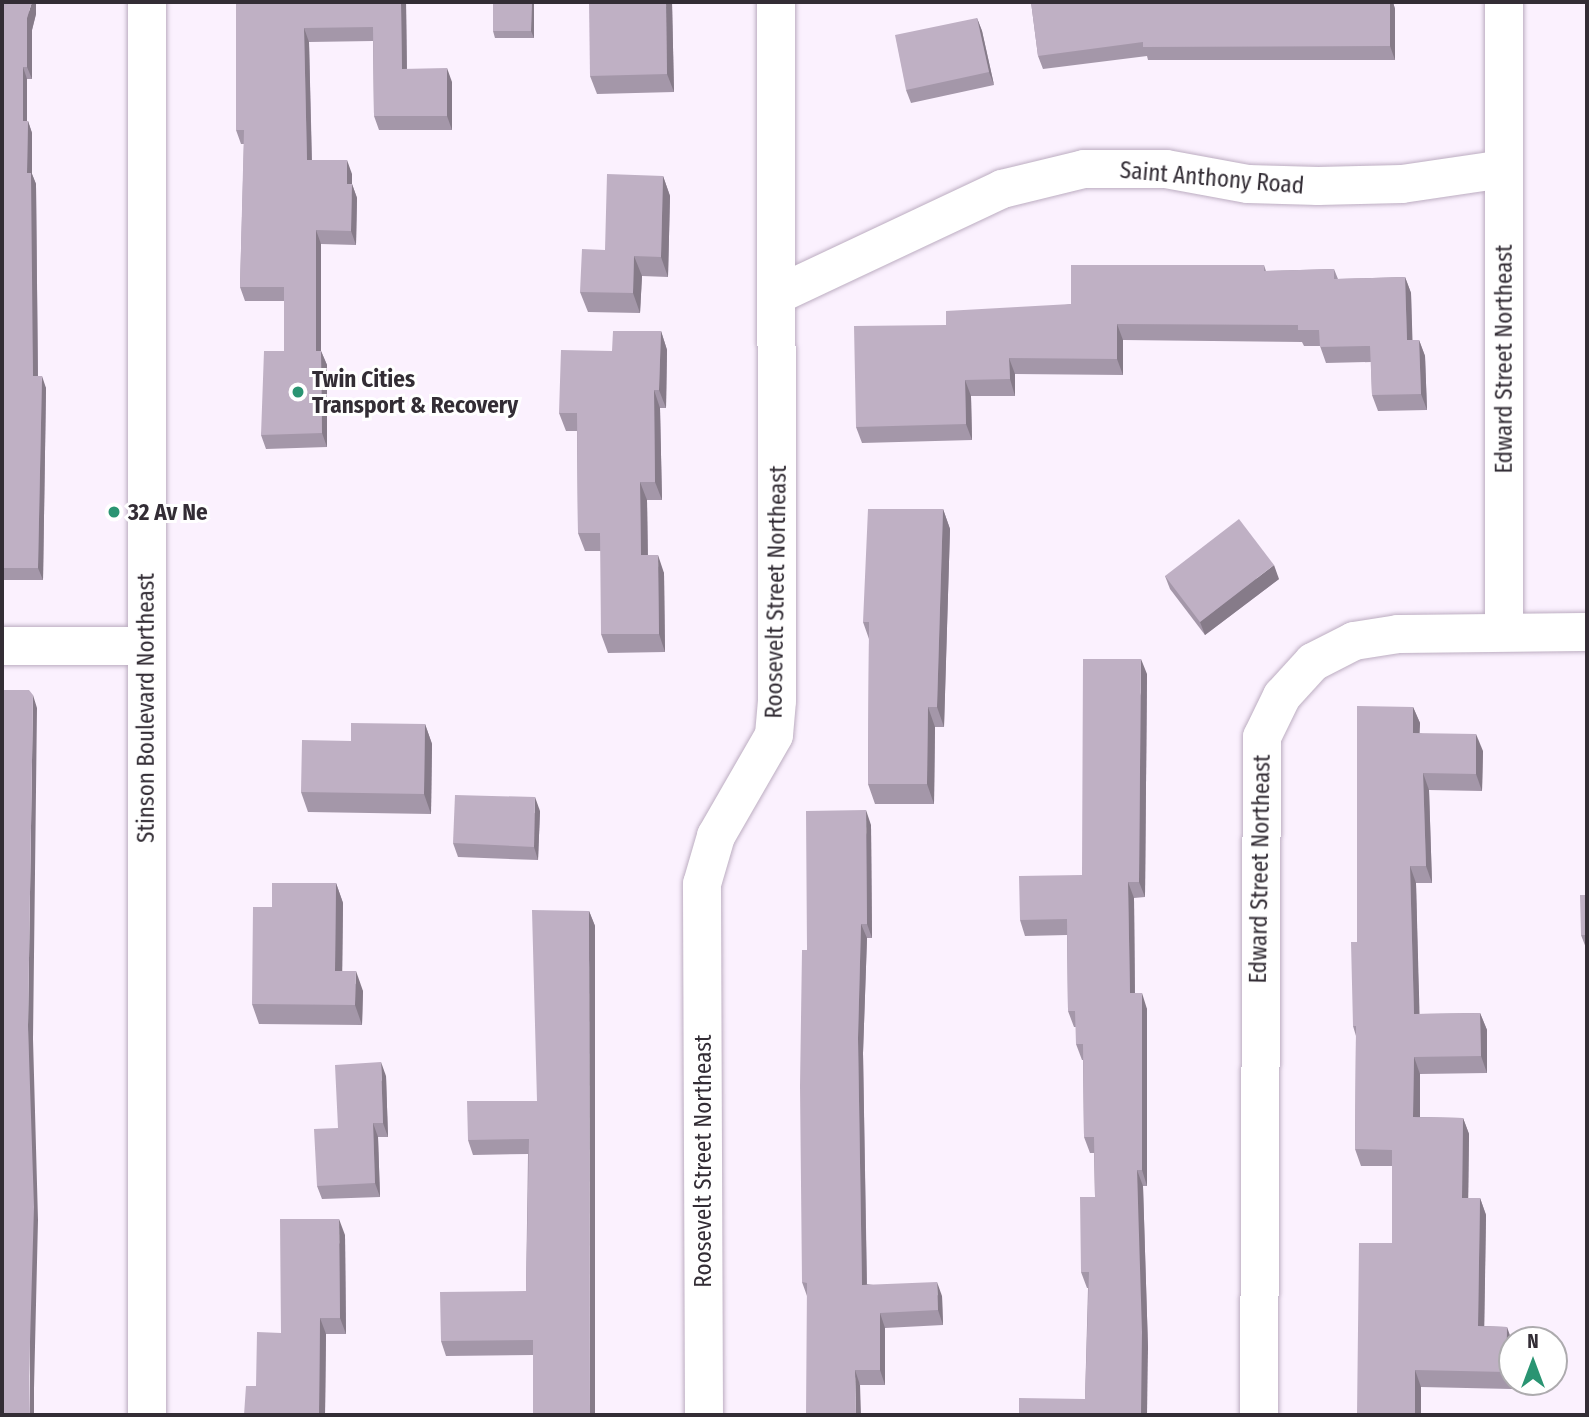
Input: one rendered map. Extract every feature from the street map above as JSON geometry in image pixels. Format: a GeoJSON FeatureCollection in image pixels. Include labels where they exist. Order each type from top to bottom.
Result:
{"type":"FeatureCollection","features":[{"type":"Feature","properties":{"kind":"street","name":"Stinson Boulevard Northeast"},"geometry":{"type":"LineString","coordinates":[[147,2],[147,1415]]}},
{"type":"Feature","properties":{"kind":"street","name":"Roosevelt Street Northeast"},"geometry":{"type":"LineString","coordinates":[[705,1415],[702,884],[716,836],[774,735],[776,2]]}},
{"type":"Feature","properties":{"kind":"street","name":"Edward Street Northeast"},"geometry":{"type":"LineString","coordinates":[[1259,1415],[1258,780],[1262,737],[1282,696],[1313,662],[1354,641],[1398,634],[1504,631],[1504,2]]}},
{"type":"Feature","properties":{"kind":"street","name":"Saint Anthony Road"},"geometry":{"type":"LineString","coordinates":[[777,295],[1002,189],[1084,169],[1166,169],[1248,184],[1318,186],[1402,184],[1504,169]]}},
{"type":"Feature","properties":{"kind":"street"},"geometry":{"type":"LineString","coordinates":[[1504,631],[1587,632]]}},
{"type":"Feature","properties":{"kind":"street"},"geometry":{"type":"LineString","coordinates":[[2,646],[146,646]]}},
{"type":"Feature","properties":{"kind":"building"},"geometry":{"type":"Polygon","coordinates":[[[2,2],[32,2],[27,18],[27,67],[23,67],[23,121],[28,121],[27,173],[31,173],[33,376],[42,376],[38,568],[2,568],[2,2]]]}},
{"type":"Feature","properties":{"kind":"building"},"geometry":{"type":"Polygon","coordinates":[[[236,2],[401,2],[402,69],[447,68],[447,116],[374,116],[373,27],[304,28],[307,160],[347,160],[347,184],[352,184],[351,231],[316,230],[316,351],[321,351],[322,433],[261,435],[264,351],[284,351],[284,287],[240,287],[244,130],[236,130],[236,2]]]}},
{"type":"Feature","properties":{"kind":"building"},"geometry":{"type":"Polygon","coordinates":[[[493,2],[532,2],[531,31],[493,31],[493,2]]]}},
{"type":"Feature","properties":{"kind":"building"},"geometry":{"type":"Polygon","coordinates":[[[589,2],[666,2],[667,74],[590,76],[589,2]]]}},
{"type":"Feature","properties":{"kind":"building"},"geometry":{"type":"Polygon","coordinates":[[[1031,2],[1390,2],[1390,46],[1143,47],[1143,42],[1038,56],[1031,2]]]}},
{"type":"Feature","properties":{"kind":"building"},"geometry":{"type":"Polygon","coordinates":[[[977,18],[989,72],[906,90],[895,35],[977,18]]]}},
{"type":"Feature","properties":{"kind":"building"},"geometry":{"type":"Polygon","coordinates":[[[607,174],[663,176],[661,257],[634,256],[633,293],[580,292],[582,249],[605,250],[607,174]]]}},
{"type":"Feature","properties":{"kind":"building"},"geometry":{"type":"Polygon","coordinates":[[[1071,265],[1264,265],[1264,271],[1334,269],[1334,279],[1405,277],[1407,340],[1419,340],[1421,394],[1372,395],[1370,346],[1320,347],[1319,330],[1298,330],[1298,325],[1117,324],[1117,359],[1009,358],[1010,379],[965,380],[966,424],[856,427],[854,326],[946,325],[946,311],[1071,304],[1071,265]]]}},
{"type":"Feature","properties":{"kind":"building"},"geometry":{"type":"Polygon","coordinates":[[[613,331],[661,331],[659,390],[654,390],[655,482],[640,482],[641,555],[658,555],[659,634],[601,634],[600,533],[578,533],[577,413],[559,413],[561,350],[612,351],[613,331]]]}},
{"type":"Feature","properties":{"kind":"building"},"geometry":{"type":"Polygon","coordinates":[[[868,509],[943,509],[937,707],[928,707],[927,784],[868,784],[869,622],[863,622],[868,509]]]}},
{"type":"Feature","properties":{"kind":"building"},"geometry":{"type":"Polygon","coordinates":[[[1239,519],[1274,565],[1200,622],[1165,576],[1239,519]]]}},
{"type":"Feature","properties":{"kind":"building"},"geometry":{"type":"Polygon","coordinates":[[[1083,659],[1141,659],[1139,882],[1128,882],[1130,993],[1142,993],[1142,1170],[1137,1170],[1142,1332],[1141,1415],[1019,1415],[1019,1398],[1085,1399],[1089,1272],[1081,1272],[1080,1197],[1095,1197],[1094,1137],[1084,1137],[1083,1044],[1076,1044],[1075,1011],[1068,1011],[1067,919],[1020,920],[1019,876],[1082,875],[1083,659]]]}},
{"type":"Feature","properties":{"kind":"building"},"geometry":{"type":"Polygon","coordinates":[[[2,690],[29,690],[33,695],[28,1026],[34,1207],[30,1415],[2,1415],[2,690]]]}},
{"type":"Feature","properties":{"kind":"building"},"geometry":{"type":"Polygon","coordinates":[[[1357,706],[1413,707],[1413,733],[1476,734],[1476,774],[1423,773],[1426,866],[1410,866],[1414,1014],[1480,1013],[1481,1056],[1414,1057],[1413,1117],[1463,1118],[1462,1198],[1480,1198],[1478,1326],[1498,1327],[1498,1372],[1415,1370],[1415,1415],[1357,1415],[1359,1243],[1392,1243],[1392,1150],[1355,1149],[1356,1026],[1353,1026],[1351,942],[1357,942],[1357,706]]]}},
{"type":"Feature","properties":{"kind":"building"},"geometry":{"type":"Polygon","coordinates":[[[351,723],[425,724],[424,794],[301,792],[302,740],[351,741],[351,723]]]}},
{"type":"Feature","properties":{"kind":"building"},"geometry":{"type":"Polygon","coordinates":[[[455,795],[535,797],[534,847],[453,843],[455,795]]]}},
{"type":"Feature","properties":{"kind":"building"},"geometry":{"type":"Polygon","coordinates":[[[866,810],[867,924],[861,924],[858,1038],[862,1285],[937,1282],[938,1310],[880,1313],[880,1370],[855,1370],[856,1415],[806,1415],[807,1283],[802,1282],[800,1086],[802,950],[807,950],[806,811],[866,810]]]}},
{"type":"Feature","properties":{"kind":"building"},"geometry":{"type":"Polygon","coordinates":[[[272,883],[336,883],[335,971],[356,971],[355,1005],[252,1004],[253,907],[272,907],[272,883]]]}},
{"type":"Feature","properties":{"kind":"building"},"geometry":{"type":"Polygon","coordinates":[[[1580,895],[1587,895],[1587,935],[1581,935],[1580,895]]]}},
{"type":"Feature","properties":{"kind":"building"},"geometry":{"type":"Polygon","coordinates":[[[532,910],[589,911],[590,1415],[533,1415],[533,1340],[441,1341],[440,1292],[526,1291],[529,1139],[468,1140],[467,1101],[537,1101],[532,910]]]}},
{"type":"Feature","properties":{"kind":"building"},"geometry":{"type":"Polygon","coordinates":[[[381,1062],[383,1123],[373,1123],[375,1183],[317,1186],[314,1129],[338,1128],[335,1065],[381,1062]]]}},
{"type":"Feature","properties":{"kind":"building"},"geometry":{"type":"Polygon","coordinates":[[[280,1219],[339,1219],[340,1318],[320,1318],[319,1415],[244,1415],[246,1386],[256,1386],[257,1332],[281,1333],[280,1219]]]}},
{"type":"Feature","properties":{"kind":"place","name":"Twin Cities Transport & Recovery"},"geometry":{"type":"Point","coordinates":[298,392]}},
{"type":"Feature","properties":{"kind":"place","name":"32 Av Ne"},"geometry":{"type":"Point","coordinates":[114,512]}}]}
